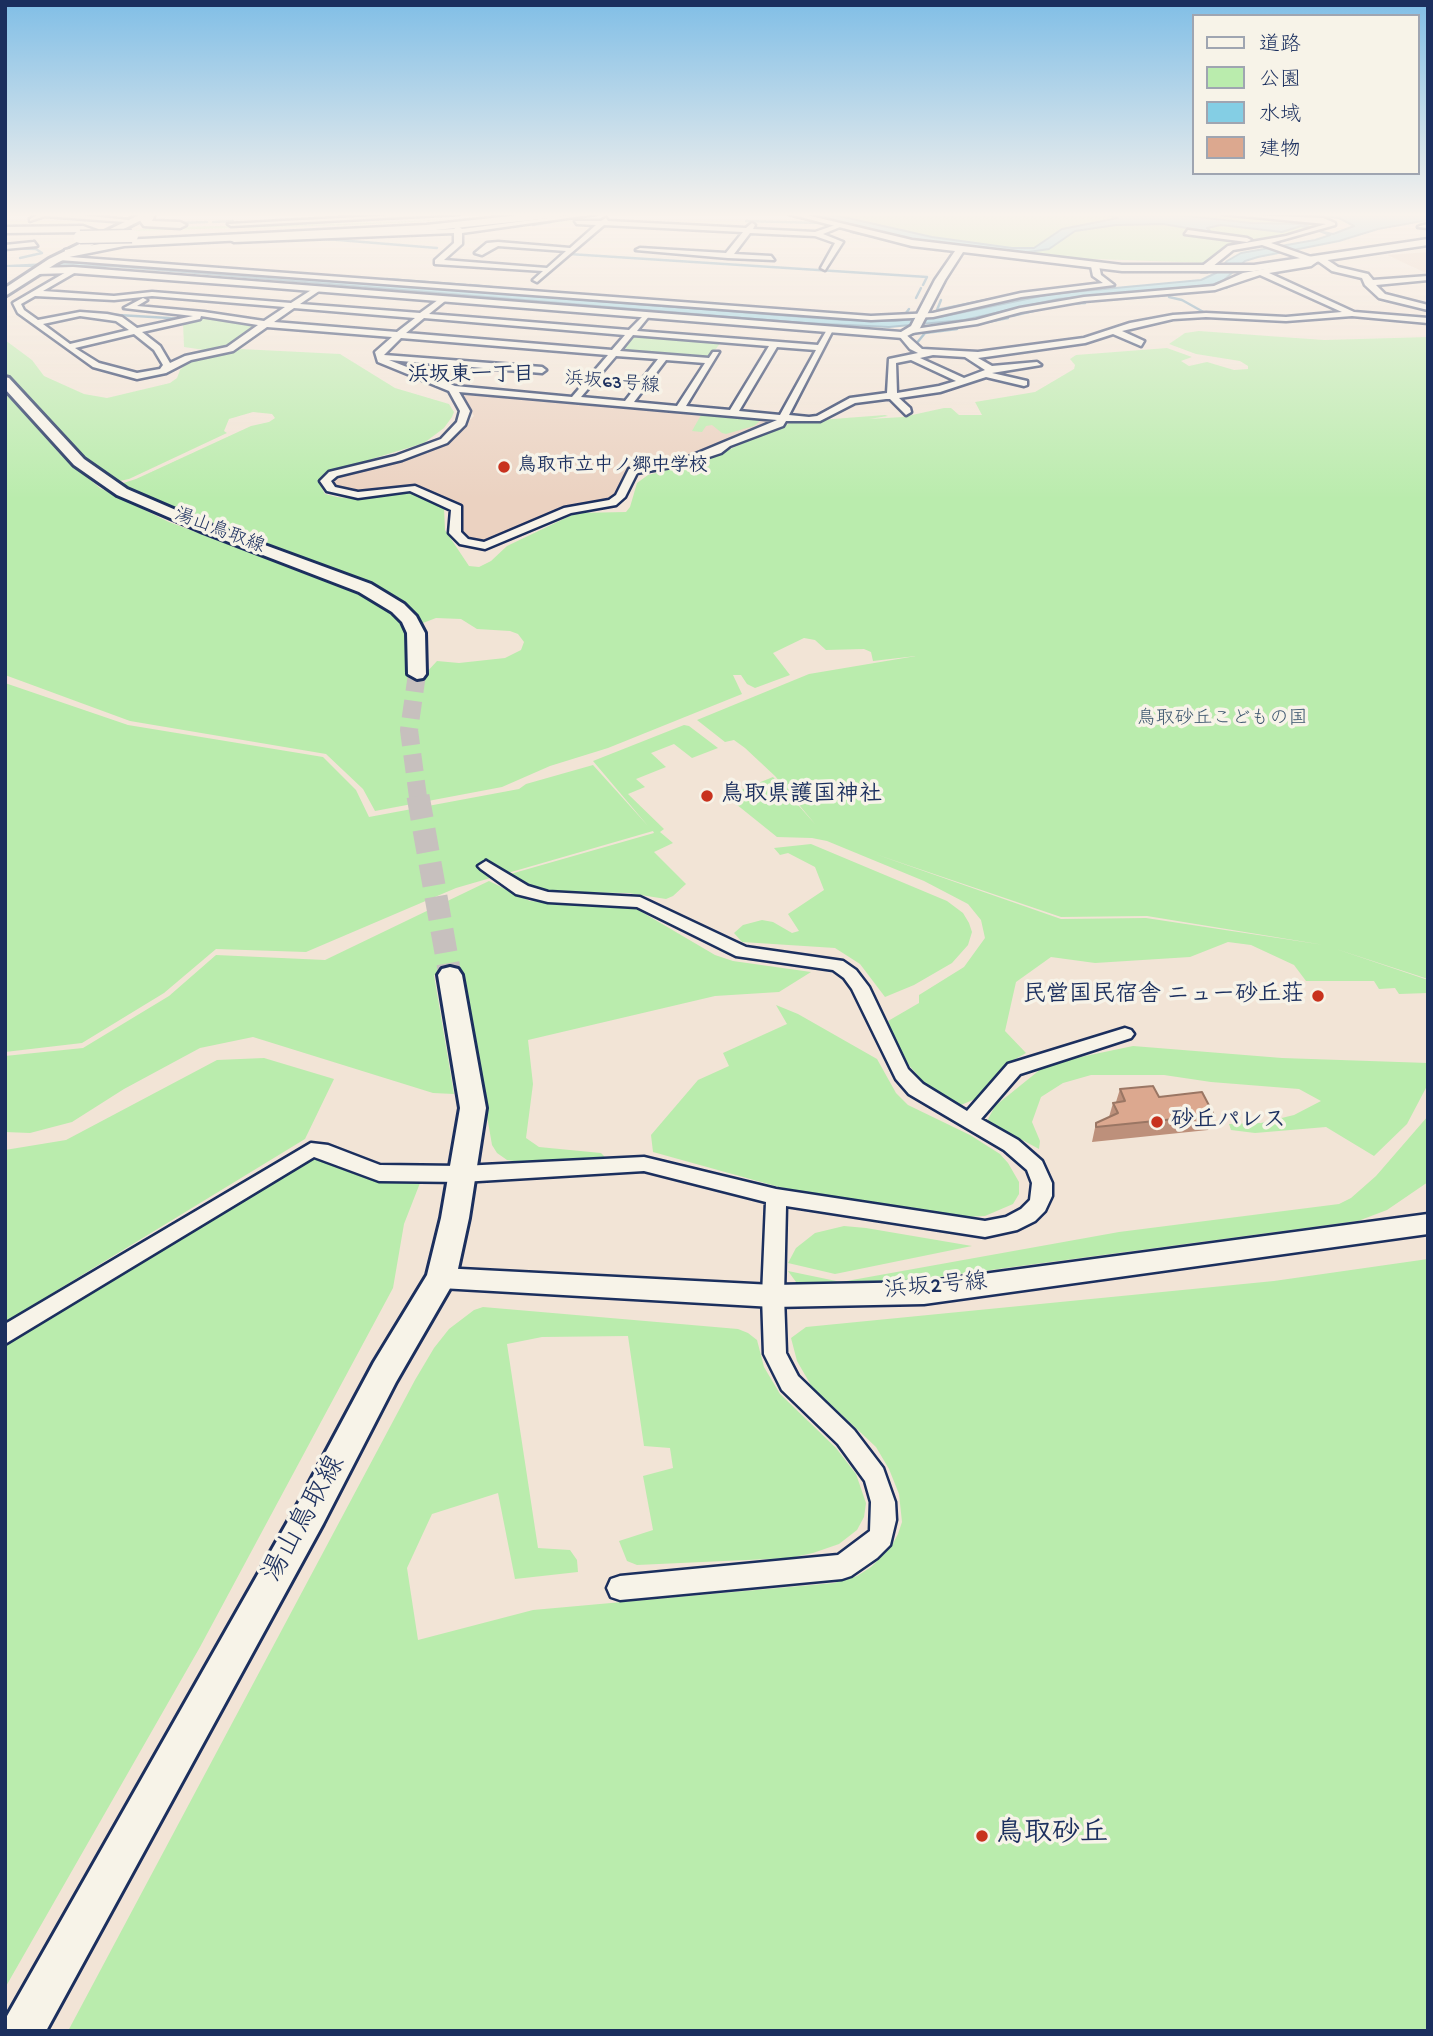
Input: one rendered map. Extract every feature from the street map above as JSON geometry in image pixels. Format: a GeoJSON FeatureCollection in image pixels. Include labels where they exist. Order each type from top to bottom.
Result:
{"type":"FeatureCollection","features":[{"type":"Feature","properties":{"kind":"main road","name":"湯山鳥取線"},"geometry":{"type":"LineString","coordinates":[[5,381],[89,471],[148,505],[382,596],[410,620],[416,633],[417,674]]}},
{"type":"Feature","properties":{"kind":"main road","name":"湯山鳥取線"},"geometry":{"type":"LineString","coordinates":[[22,2031],[311,1513],[385,1372],[440,1278],[455,1218],[472,1108],[450,975]]}},
{"type":"Feature","properties":{"kind":"street"},"geometry":{"type":"LineString","coordinates":[[20,309],[68,347],[96,365],[137,376],[163,371],[188,358],[230,349],[286,309]]}},
{"type":"Feature","properties":{"kind":"street"},"geometry":{"type":"LineString","coordinates":[[150,309],[265,324],[399,335],[552,359]]}},
{"type":"Feature","properties":{"kind":"street"},"geometry":{"type":"LineString","coordinates":[[68,347],[191,320],[211,309]]}},
{"type":"Feature","properties":{"kind":"street"},"geometry":{"type":"LineString","coordinates":[[339,309],[821,348]]}},
{"type":"Feature","properties":{"kind":"street"},"geometry":{"type":"LineString","coordinates":[[430,309],[379,352],[380,356],[552,359],[613,352],[711,361]]}},
{"type":"Feature","properties":{"kind":"street"},"geometry":{"type":"LineString","coordinates":[[570,309],[831,330],[977,321],[1031,309]]}},
{"type":"Feature","properties":{"kind":"street"},"geometry":{"type":"LineString","coordinates":[[742,309],[914,325],[974,309]]}},
{"type":"Feature","properties":{"kind":"street"},"geometry":{"type":"LineString","coordinates":[[924,309],[914,325],[913,347],[930,353],[968,355],[1000,353],[1075,341],[1158,318],[1229,312],[1286,319],[1356,315],[1428,321]]}},
{"type":"Feature","properties":{"kind":"street"},"geometry":{"type":"LineString","coordinates":[[1196,309],[1206,315]]}},
{"type":"Feature","properties":{"kind":"street"},"geometry":{"type":"LineString","coordinates":[[1341,309],[1356,315],[1365,328]]}},
{"type":"Feature","properties":{"kind":"street"},"geometry":{"type":"LineString","coordinates":[[37,323],[80,314],[118,319],[157,348],[167,365],[165,369]]}},
{"type":"Feature","properties":{"kind":"street"},"geometry":{"type":"LineString","coordinates":[[575,399],[646,315]]}},
{"type":"Feature","properties":{"kind":"street"},"geometry":{"type":"LineString","coordinates":[[535,378],[580,328]]}},
{"type":"Feature","properties":{"kind":"street"},"geometry":{"type":"LineString","coordinates":[[453,389],[465,411],[462,423],[444,441],[398,458],[333,474],[325,481],[331,489],[358,495],[411,488],[457,508],[455,533],[464,542],[485,546],[568,510],[612,503],[620,497],[633,471],[688,461],[780,424],[831,330]]}},
{"type":"Feature","properties":{"kind":"street"},"geometry":{"type":"LineString","coordinates":[[1114,331],[1141,343]]}},
{"type":"Feature","properties":{"kind":"street"},"geometry":{"type":"LineString","coordinates":[[680,408],[726,339]]}},
{"type":"Feature","properties":{"kind":"street"},"geometry":{"type":"LineString","coordinates":[[733,413],[775,344]]}},
{"type":"Feature","properties":{"kind":"street"},"geometry":{"type":"LineString","coordinates":[[906,412],[892,396],[892,361],[930,353]]}},
{"type":"Feature","properties":{"kind":"street"},"geometry":{"type":"LineString","coordinates":[[968,355],[988,371],[1024,383]]}},
{"type":"Feature","properties":{"kind":"street","name":"浜坂63号線"},"geometry":{"type":"LineString","coordinates":[[380,356],[381,360],[453,389],[809,420],[820,418],[853,400],[892,396]]}},
{"type":"Feature","properties":{"kind":"street"},"geometry":{"type":"LineString","coordinates":[[628,403],[664,357]]}},
{"type":"Feature","properties":{"kind":"street"},"geometry":{"type":"LineString","coordinates":[[914,358],[962,381]]}},
{"type":"Feature","properties":{"kind":"street"},"geometry":{"type":"LineString","coordinates":[[892,396],[940,389],[988,371],[1037,365]]}},
{"type":"Feature","properties":{"kind":"street"},"geometry":{"type":"LineString","coordinates":[[520,394],[528,386]]}},
{"type":"Feature","properties":{"kind":"street"},"geometry":{"type":"LineString","coordinates":[[5,1335],[311,1150],[321,1150],[379,1173],[462,1174],[644,1164],[776,1197],[985,1229],[1010,1224],[1028,1215],[1038,1205],[1042,1196],[1042,1183],[1035,1166],[1011,1145],[922,1094],[902,1074],[860,987],[850,974],[837,965],[742,952],[640,902],[548,897],[522,890],[486,866]]}},
{"type":"Feature","properties":{"kind":"street"},"geometry":{"type":"LineString","coordinates":[[969,1121],[1014,1069],[1125,1034]]}},
{"type":"Feature","properties":{"kind":"street"},"geometry":{"type":"LineString","coordinates":[[620,1588],[842,1567],[868,1550],[881,1537],[883,1502],[875,1476],[846,1437],[790,1383],[775,1354],[773,1296],[776,1197]]}},
{"type":"Feature","properties":{"kind":"street","name":"浜坂2号線"},"geometry":{"type":"LineString","coordinates":[[440,1278],[773,1296],[924,1293],[1428,1224]]}},
{"type":"Feature","properties":{"kind":"shaded area","name":"鳥取市立中ノ郷中学校"},"geometry":{"type":"Polygon","coordinates":[[[459,391],[778,420],[690,458],[637,468],[613,500],[593,504],[488,542],[470,541],[460,533],[461,515],[440,497],[413,486],[358,492],[334,487],[332,482],[336,476],[447,442],[474,416],[459,391]]]}},
{"type":"Feature","properties":{"kind":"green space"},"geometry":{"type":"Polygon","coordinates":[[[207,316],[259,324],[231,346],[211,351],[184,347],[183,323],[207,316]]]}},
{"type":"Feature","properties":{"kind":"green space","name":"鳥取砂丘こどもの国"},"geometry":{"type":"Polygon","coordinates":[[[1199,331],[1324,340],[1428,337],[1428,979],[1336,949],[1428,980],[1428,993],[1399,994],[1395,988],[1379,989],[1374,981],[1306,981],[1294,965],[1251,945],[1228,942],[1190,957],[1095,963],[1051,957],[1016,982],[1005,1031],[1026,1053],[1005,1065],[975,1099],[961,1105],[928,1087],[900,1055],[888,1021],[919,1003],[919,995],[964,967],[985,938],[981,920],[968,904],[924,881],[827,841],[777,837],[726,796],[773,777],[815,824],[775,776],[745,748],[734,740],[725,742],[697,720],[809,674],[916,656],[873,661],[871,652],[864,649],[826,650],[815,640],[804,638],[773,653],[790,675],[755,688],[747,684],[741,675],[733,675],[742,694],[608,748],[550,766],[502,787],[375,811],[363,789],[326,754],[130,721],[5,675],[5,392],[60,454],[100,488],[169,522],[371,598],[390,611],[405,630],[408,646],[407,674],[425,674],[437,661],[459,663],[505,658],[521,650],[524,642],[518,634],[510,631],[477,629],[461,619],[436,618],[423,623],[400,598],[293,554],[185,516],[117,485],[136,479],[251,426],[269,422],[275,418],[272,414],[253,412],[229,419],[224,431],[227,433],[129,479],[115,482],[84,459],[5,372],[5,340],[32,360],[44,376],[84,394],[107,398],[170,383],[188,362],[241,349],[340,354],[395,388],[449,404],[454,412],[452,417],[444,428],[424,443],[336,470],[318,481],[325,494],[337,497],[354,499],[407,492],[444,507],[445,530],[469,566],[479,567],[491,561],[507,546],[576,513],[626,512],[637,483],[648,475],[700,462],[793,422],[885,415],[888,416],[869,419],[903,417],[944,408],[951,408],[959,415],[982,415],[975,402],[1035,392],[1074,369],[1075,365],[1070,359],[1076,355],[1167,348],[1192,357],[1181,361],[1189,366],[1207,362],[1234,370],[1248,369],[1248,366],[1240,361],[1196,354],[1169,344],[1185,333],[1199,331]],[[875,854],[1061,919],[1146,918],[1324,945],[1147,916],[1061,917],[875,854]]]}},
{"type":"Feature","properties":{"kind":"green space"},"geometry":{"type":"Polygon","coordinates":[[[635,335],[721,342],[710,357],[705,358],[623,350],[635,335]]]}},
{"type":"Feature","properties":{"kind":"green space"},"geometry":{"type":"Polygon","coordinates":[[[701,415],[761,420],[754,426],[726,434],[712,425],[706,426],[702,432],[692,431],[701,415]]]}},
{"type":"Feature","properties":{"kind":"green space"},"geometry":{"type":"Polygon","coordinates":[[[5,683],[128,725],[323,757],[356,790],[369,817],[519,789],[526,784],[593,765],[648,826],[593,761],[684,725],[718,748],[692,758],[674,744],[651,753],[666,767],[636,779],[645,787],[628,794],[664,829],[660,832],[673,843],[654,852],[686,884],[666,899],[628,893],[547,892],[526,886],[507,875],[654,833],[653,831],[456,888],[306,952],[216,949],[164,993],[82,1043],[5,1052],[5,683]]]}},
{"type":"Feature","properties":{"kind":"green space"},"geometry":{"type":"Polygon","coordinates":[[[811,844],[947,901],[963,913],[969,923],[972,932],[968,945],[952,963],[914,985],[885,997],[860,964],[835,948],[742,942],[734,933],[743,925],[762,920],[773,922],[792,933],[799,931],[788,914],[824,890],[815,867],[788,853],[780,855],[774,848],[811,844]]]}},
{"type":"Feature","properties":{"kind":"green space"},"geometry":{"type":"Polygon","coordinates":[[[489,881],[530,901],[635,908],[715,955],[733,961],[811,972],[779,992],[715,996],[528,1040],[533,1084],[526,1138],[539,1147],[601,1153],[606,1158],[534,1164],[507,1160],[497,1153],[492,1145],[462,970],[434,975],[454,1094],[433,1093],[253,1037],[200,1048],[124,1089],[72,1122],[30,1133],[5,1132],[5,1056],[83,1048],[169,996],[216,955],[325,960],[489,881]]]}},
{"type":"Feature","properties":{"kind":"green space"},"geometry":{"type":"Polygon","coordinates":[[[776,1005],[798,1014],[877,1059],[896,1093],[908,1105],[970,1135],[1000,1154],[1019,1182],[1019,1194],[1013,1204],[985,1216],[944,1218],[779,1187],[653,1152],[651,1135],[698,1080],[729,1066],[723,1053],[787,1024],[776,1005]]]}},
{"type":"Feature","properties":{"kind":"green space"},"geometry":{"type":"Polygon","coordinates":[[[1133,1046],[1282,1058],[1428,1063],[1428,1084],[1407,1124],[1374,1156],[1326,1127],[1255,1133],[1231,1130],[1229,1124],[1261,1123],[1294,1115],[1321,1101],[1299,1089],[1211,1082],[1164,1075],[1091,1075],[1063,1083],[1041,1097],[1032,1122],[1040,1141],[1039,1149],[987,1121],[995,1106],[1047,1064],[1133,1046]]]}},
{"type":"Feature","properties":{"kind":"green space"},"geometry":{"type":"Polygon","coordinates":[[[264,1058],[334,1079],[305,1139],[5,1322],[5,1150],[66,1140],[217,1060],[264,1058]]]}},
{"type":"Feature","properties":{"kind":"green space"},"geometry":{"type":"Polygon","coordinates":[[[1428,1116],[1428,1182],[1387,1210],[1358,1221],[833,1291],[807,1288],[796,1282],[788,1271],[841,1282],[1119,1232],[1339,1204],[1351,1198],[1376,1176],[1428,1116]]]}},
{"type":"Feature","properties":{"kind":"green space"},"geometry":{"type":"Polygon","coordinates":[[[310,1155],[389,1180],[420,1183],[404,1224],[393,1288],[200,1647],[5,1988],[5,1342],[310,1155]]]}},
{"type":"Feature","properties":{"kind":"green space"},"geometry":{"type":"Polygon","coordinates":[[[844,1226],[972,1246],[835,1274],[788,1263],[796,1248],[815,1233],[844,1226]]]}},
{"type":"Feature","properties":{"kind":"green space"},"geometry":{"type":"Polygon","coordinates":[[[1428,1259],[1428,2031],[68,2031],[415,1380],[449,1329],[474,1310],[483,1307],[738,1329],[748,1333],[757,1340],[764,1367],[780,1394],[836,1448],[856,1474],[866,1503],[864,1517],[857,1530],[839,1544],[790,1558],[637,1565],[627,1561],[619,1541],[653,1530],[643,1476],[673,1468],[670,1448],[644,1446],[628,1336],[542,1337],[507,1344],[538,1548],[570,1550],[577,1560],[578,1572],[515,1579],[498,1493],[432,1514],[407,1568],[418,1640],[533,1610],[834,1583],[857,1576],[871,1567],[891,1547],[898,1534],[902,1522],[899,1494],[876,1447],[812,1387],[797,1361],[791,1338],[806,1327],[1274,1281],[1428,1259]]]}},
{"type":"Feature","properties":{"kind":"water"},"geometry":{"type":"Polygon","coordinates":[[[634,309],[701,309],[844,320],[895,321],[945,316],[979,309],[1013,309],[964,320],[889,327],[634,309]]]}},
{"type":"Feature","properties":{"kind":"building"},"geometry":{"type":"Polygon","coordinates":[[[1153,1086],[1159,1097],[1202,1092],[1214,1115],[1096,1127],[1096,1123],[1118,1113],[1113,1103],[1125,1101],[1120,1089],[1153,1086]]]}},
{"type":"Feature","properties":{"kind":"waterway"},"geometry":{"type":"LineString","coordinates":[[906,313],[909,309]]}},
{"type":"Feature","properties":{"kind":"waterway"},"geometry":{"type":"LineString","coordinates":[[937,309],[942,309]]}},
{"type":"Feature","properties":{"kind":"waterway"},"geometry":{"type":"LineString","coordinates":[[1012,316],[1041,309]]}},
{"type":"Feature","properties":{"kind":"waterway"},"geometry":{"type":"LineString","coordinates":[[1198,309],[1207,314]]}},
{"type":"Feature","properties":{"kind":"waterway"},"geometry":{"type":"LineString","coordinates":[[84,313],[186,319]]}},
{"type":"Feature","properties":{"kind":"waterway"},"geometry":{"type":"LineString","coordinates":[[962,327],[1008,318]]}},
{"type":"Feature","properties":{"kind":"waterway"},"geometry":{"type":"LineString","coordinates":[[916,344],[925,333],[957,329]]}},
{"type":"Feature","properties":{"kind":"tunnel"},"geometry":{"type":"LineString","coordinates":[[417,674],[409,730],[418,797]]}},
{"type":"Feature","properties":{"kind":"tunnel"},"geometry":{"type":"LineString","coordinates":[[418,796],[450,975]]}},
{"type":"Feature","properties":{"kind":"place","name":"鳥取市立中ノ郷中学校"},"geometry":{"type":"Point","coordinates":[504,467]}},
{"type":"Feature","properties":{"kind":"place","name":"鳥取県護国神社"},"geometry":{"type":"Point","coordinates":[707,796]}},
{"type":"Feature","properties":{"kind":"place","name":"民営国民宿舎 ニュー砂丘荘"},"geometry":{"type":"Point","coordinates":[1318,996]}},
{"type":"Feature","properties":{"kind":"place","name":"砂丘パレス"},"geometry":{"type":"Point","coordinates":[1157,1122]}},
{"type":"Feature","properties":{"kind":"place","name":"鳥取砂丘"},"geometry":{"type":"Point","coordinates":[982,1836]}},
{"type":"Feature","properties":{"kind":"district","name":"浜坂東一丁目"},"geometry":{"type":"Point","coordinates":[471,377]}}]}
